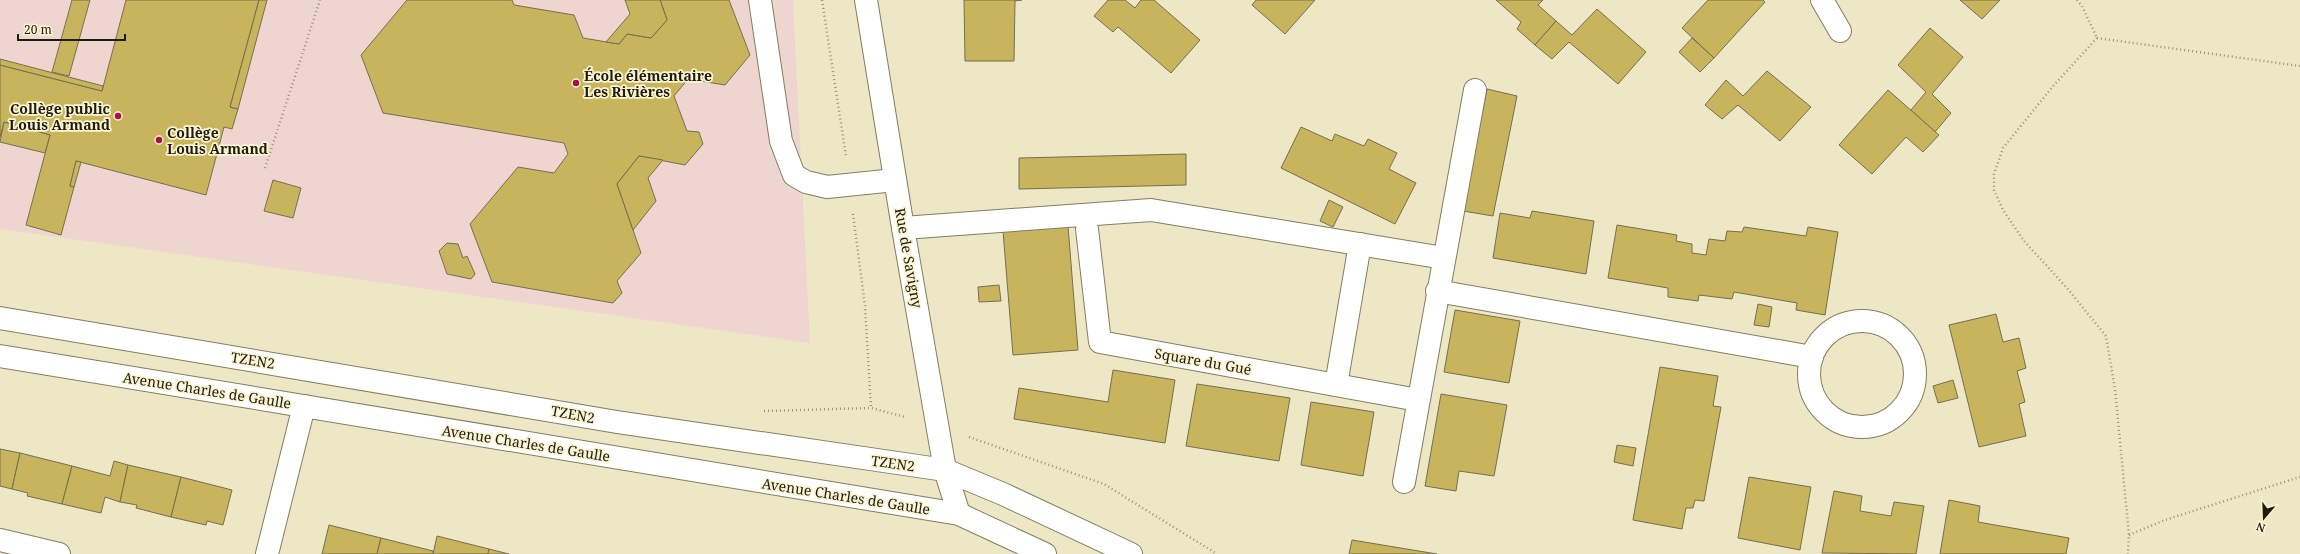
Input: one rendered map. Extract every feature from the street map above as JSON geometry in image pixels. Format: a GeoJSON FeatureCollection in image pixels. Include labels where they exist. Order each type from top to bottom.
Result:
{"type":"FeatureCollection","features":[{"type":"Feature","properties":{"kind":"street"},"geometry":{"type":"LineString","coordinates":[[760,0],[781,141],[794,175],[806,182],[827,188],[895,180]]}},
{"type":"Feature","properties":{"kind":"street","name":"Rue de Savigny"},"geometry":{"type":"LineString","coordinates":[[866,0],[903,228],[945,470],[959,514]]}},
{"type":"Feature","properties":{"kind":"street"},"geometry":{"type":"LineString","coordinates":[[1822,0],[1840,31]]}},
{"type":"Feature","properties":{"kind":"street"},"geometry":{"type":"LineString","coordinates":[[1404,482],[1475,90]]}},
{"type":"Feature","properties":{"kind":"street"},"geometry":{"type":"LineString","coordinates":[[903,228],[1151,210],[1444,258]]}},
{"type":"Feature","properties":{"kind":"street","name":"Square du Gué"},"geometry":{"type":"LineString","coordinates":[[1087,229],[1100,342],[1418,400]]}},
{"type":"Feature","properties":{"kind":"street"},"geometry":{"type":"LineString","coordinates":[[1336,385],[1360,244]]}},
{"type":"Feature","properties":{"kind":"street"},"geometry":{"type":"LineString","coordinates":[[1438,291],[1812,357]]}},
{"type":"Feature","properties":{"kind":"street","name":"TZEN2"},"geometry":{"type":"LineString","coordinates":[[0,318],[617,422],[945,470],[1003,494],[1132,554]]}},
{"type":"Feature","properties":{"kind":"street"},"geometry":{"type":"LineString","coordinates":[[1855,321],[1872,322],[1888,328],[1904,343],[1910,352],[1915,368],[1914,385],[1909,401],[1898,414],[1884,423],[1868,427],[1852,427],[1836,421],[1822,411],[1813,397],[1809,381],[1812,357],[1815,348],[1826,335],[1840,326],[1855,321]]}},
{"type":"Feature","properties":{"kind":"street","name":"Avenue Charles de Gaulle"},"geometry":{"type":"LineString","coordinates":[[0,356],[959,514],[1045,554]]}},
{"type":"Feature","properties":{"kind":"street"},"geometry":{"type":"LineString","coordinates":[[267,554],[304,406]]}},
{"type":"Feature","properties":{"kind":"street"},"geometry":{"type":"LineString","coordinates":[[0,540],[59,554]]}},
{"type":"Feature","properties":{"kind":"path"},"geometry":{"type":"LineString","coordinates":[[265,168],[320,0]]}},
{"type":"Feature","properties":{"kind":"path"},"geometry":{"type":"LineString","coordinates":[[2077,0],[2082,6],[2097,38]]}},
{"type":"Feature","properties":{"kind":"path"},"geometry":{"type":"LineString","coordinates":[[2097,38],[2300,66]]}},
{"type":"Feature","properties":{"kind":"path"},"geometry":{"type":"LineString","coordinates":[[2097,38],[2054,85],[2003,148],[1994,174],[1994,190],[2002,210],[2024,241],[2072,293],[2106,336],[2115,389],[2129,535],[2128,554]]}},
{"type":"Feature","properties":{"kind":"path"},"geometry":{"type":"LineString","coordinates":[[2129,535],[2165,520],[2300,477]]}},
{"type":"Feature","properties":{"kind":"shaded area"},"geometry":{"type":"Polygon","coordinates":[[[0,0],[793,0],[810,343],[0,229],[0,0]]]}},
{"type":"Feature","properties":{"kind":"building"},"geometry":{"type":"Polygon","coordinates":[[[72,0],[90,0],[69,76],[52,72],[72,0]]]}},
{"type":"Feature","properties":{"kind":"building","name":"Collège public Louis Armand"},"geometry":{"type":"Polygon","coordinates":[[[126,0],[259,0],[230,107],[238,109],[232,129],[224,127],[206,195],[76,161],[70,186],[74,187],[61,235],[26,225],[50,135],[4,122],[0,137],[0,65],[102,91],[126,0]]]}},
{"type":"Feature","properties":{"kind":"building"},"geometry":{"type":"Polygon","coordinates":[[[259,0],[267,0],[238,109],[230,107],[259,0]]]}},
{"type":"Feature","properties":{"kind":"building"},"geometry":{"type":"Polygon","coordinates":[[[407,0],[512,0],[514,5],[574,15],[583,38],[619,44],[627,34],[651,38],[667,20],[660,0],[729,0],[750,55],[725,85],[688,79],[674,96],[687,131],[699,132],[703,144],[685,165],[639,156],[617,184],[641,253],[617,281],[622,293],[613,303],[492,282],[470,224],[518,167],[554,173],[568,154],[564,143],[383,113],[361,55],[407,0]]]}},
{"type":"Feature","properties":{"kind":"building"},"geometry":{"type":"Polygon","coordinates":[[[625,0],[660,0],[667,20],[651,38],[627,34],[619,44],[606,42],[630,14],[625,0]]]}},
{"type":"Feature","properties":{"kind":"building"},"geometry":{"type":"Polygon","coordinates":[[[964,0],[1022,0],[1015,1],[1014,61],[965,61],[964,0]]]}},
{"type":"Feature","properties":{"kind":"building"},"geometry":{"type":"Polygon","coordinates":[[[1108,0],[1125,0],[1135,8],[1141,0],[1154,0],[1200,40],[1171,73],[1118,27],[1113,32],[1094,16],[1108,0]]]}},
{"type":"Feature","properties":{"kind":"building"},"geometry":{"type":"Polygon","coordinates":[[[1256,0],[1315,0],[1285,34],[1252,5],[1256,0]]]}},
{"type":"Feature","properties":{"kind":"building"},"geometry":{"type":"Polygon","coordinates":[[[1496,0],[1543,0],[1538,5],[1556,21],[1535,45],[1517,29],[1521,22],[1496,0]]]}},
{"type":"Feature","properties":{"kind":"building"},"geometry":{"type":"Polygon","coordinates":[[[1708,0],[1763,0],[1765,2],[1714,58],[1682,28],[1708,0]]]}},
{"type":"Feature","properties":{"kind":"building"},"geometry":{"type":"Polygon","coordinates":[[[1960,0],[2000,0],[1982,19],[1960,0]]]}},
{"type":"Feature","properties":{"kind":"building"},"geometry":{"type":"Polygon","coordinates":[[[1597,9],[1646,52],[1618,84],[1569,42],[1552,59],[1535,45],[1556,21],[1572,35],[1597,9]]]}},
{"type":"Feature","properties":{"kind":"building"},"geometry":{"type":"Polygon","coordinates":[[[1930,28],[1963,57],[1932,94],[1951,113],[1935,132],[1911,110],[1926,92],[1898,65],[1930,28]]]}},
{"type":"Feature","properties":{"kind":"building"},"geometry":{"type":"Polygon","coordinates":[[[1692,38],[1714,58],[1700,72],[1679,52],[1692,38]]]}},
{"type":"Feature","properties":{"kind":"building"},"geometry":{"type":"Polygon","coordinates":[[[0,59],[103,86],[102,91],[0,65],[0,59]]]}},
{"type":"Feature","properties":{"kind":"building"},"geometry":{"type":"Polygon","coordinates":[[[1767,71],[1811,107],[1780,141],[1738,105],[1722,119],[1705,105],[1726,80],[1743,96],[1767,71]]]}},
{"type":"Feature","properties":{"kind":"building"},"geometry":{"type":"Polygon","coordinates":[[[1487,89],[1517,96],[1493,216],[1463,211],[1487,89]]]}},
{"type":"Feature","properties":{"kind":"building"},"geometry":{"type":"Polygon","coordinates":[[[1888,90],[1939,135],[1923,152],[1906,137],[1872,174],[1839,145],[1888,90]]]}},
{"type":"Feature","properties":{"kind":"building"},"geometry":{"type":"Polygon","coordinates":[[[4,122],[50,135],[45,153],[0,142],[4,122]]]}},
{"type":"Feature","properties":{"kind":"building"},"geometry":{"type":"Polygon","coordinates":[[[1301,127],[1332,141],[1335,134],[1364,146],[1368,139],[1397,153],[1389,169],[1416,183],[1395,224],[1281,168],[1301,127]]]}},
{"type":"Feature","properties":{"kind":"building"},"geometry":{"type":"Polygon","coordinates":[[[1186,154],[1186,185],[1019,189],[1019,158],[1186,154]]]}},
{"type":"Feature","properties":{"kind":"building"},"geometry":{"type":"Polygon","coordinates":[[[639,156],[663,160],[648,178],[656,201],[633,230],[617,184],[639,156]]]}},
{"type":"Feature","properties":{"kind":"building"},"geometry":{"type":"Polygon","coordinates":[[[76,161],[81,162],[74,187],[70,186],[76,161]]]}},
{"type":"Feature","properties":{"kind":"building"},"geometry":{"type":"Polygon","coordinates":[[[273,180],[301,188],[293,218],[264,211],[273,180]]]}},
{"type":"Feature","properties":{"kind":"building"},"geometry":{"type":"Polygon","coordinates":[[[1329,200],[1343,207],[1333,227],[1320,221],[1329,200]]]}},
{"type":"Feature","properties":{"kind":"building"},"geometry":{"type":"Polygon","coordinates":[[[1532,211],[1594,221],[1586,274],[1493,258],[1500,213],[1530,218],[1532,211]]]}},
{"type":"Feature","properties":{"kind":"building"},"geometry":{"type":"Polygon","coordinates":[[[1617,225],[1677,235],[1676,241],[1692,244],[1692,253],[1706,255],[1709,239],[1725,241],[1727,231],[1742,232],[1744,227],[1806,236],[1808,227],[1838,232],[1825,315],[1796,310],[1797,303],[1734,292],[1732,299],[1699,295],[1698,301],[1668,297],[1668,288],[1608,278],[1617,225]]]}},
{"type":"Feature","properties":{"kind":"building"},"geometry":{"type":"Polygon","coordinates":[[[1068,226],[1078,350],[1013,355],[1003,231],[1068,226]]]}},
{"type":"Feature","properties":{"kind":"building"},"geometry":{"type":"Polygon","coordinates":[[[447,243],[458,244],[463,258],[467,256],[475,274],[471,279],[447,274],[439,251],[447,243]]]}},
{"type":"Feature","properties":{"kind":"building"},"geometry":{"type":"Polygon","coordinates":[[[999,285],[1001,301],[979,302],[978,287],[999,285]]]}},
{"type":"Feature","properties":{"kind":"building"},"geometry":{"type":"Polygon","coordinates":[[[1758,304],[1772,307],[1769,327],[1754,325],[1758,304]]]}},
{"type":"Feature","properties":{"kind":"building"},"geometry":{"type":"Polygon","coordinates":[[[1455,310],[1520,321],[1509,383],[1444,372],[1455,310]]]}},
{"type":"Feature","properties":{"kind":"building"},"geometry":{"type":"Polygon","coordinates":[[[1996,314],[2003,342],[2019,338],[2026,368],[2017,371],[2025,402],[2019,404],[2026,436],[1979,447],[1949,325],[1996,314]]]}},
{"type":"Feature","properties":{"kind":"building"},"geometry":{"type":"Polygon","coordinates":[[[1660,367],[1718,376],[1713,406],[1721,407],[1704,501],[1695,500],[1693,508],[1686,508],[1682,529],[1633,520],[1660,367]]]}},
{"type":"Feature","properties":{"kind":"building"},"geometry":{"type":"Polygon","coordinates":[[[1113,370],[1175,380],[1165,443],[1014,419],[1019,388],[1108,402],[1113,370]]]}},
{"type":"Feature","properties":{"kind":"building"},"geometry":{"type":"Polygon","coordinates":[[[1953,380],[1958,398],[1938,403],[1933,386],[1953,380]]]}},
{"type":"Feature","properties":{"kind":"building"},"geometry":{"type":"Polygon","coordinates":[[[1197,384],[1290,398],[1279,461],[1186,446],[1197,384]]]}},
{"type":"Feature","properties":{"kind":"building"},"geometry":{"type":"Polygon","coordinates":[[[1441,394],[1507,405],[1494,476],[1459,471],[1456,491],[1425,486],[1441,394]]]}},
{"type":"Feature","properties":{"kind":"building"},"geometry":{"type":"Polygon","coordinates":[[[1311,402],[1374,412],[1363,476],[1301,465],[1311,402]]]}},
{"type":"Feature","properties":{"kind":"building"},"geometry":{"type":"Polygon","coordinates":[[[1617,445],[1636,448],[1633,466],[1614,462],[1617,445]]]}},
{"type":"Feature","properties":{"kind":"building"},"geometry":{"type":"Polygon","coordinates":[[[0,449],[20,453],[12,489],[0,486],[0,449]]]}},
{"type":"Feature","properties":{"kind":"building"},"geometry":{"type":"Polygon","coordinates":[[[20,453],[72,466],[62,504],[27,496],[28,493],[12,489],[20,453]]]}},
{"type":"Feature","properties":{"kind":"building"},"geometry":{"type":"Polygon","coordinates":[[[114,461],[128,465],[120,502],[105,497],[101,513],[62,504],[72,466],[110,476],[114,461]]]}},
{"type":"Feature","properties":{"kind":"building"},"geometry":{"type":"Polygon","coordinates":[[[128,465],[181,477],[171,517],[136,508],[137,505],[120,502],[128,465]]]}},
{"type":"Feature","properties":{"kind":"building"},"geometry":{"type":"Polygon","coordinates":[[[181,477],[232,490],[223,525],[207,521],[206,525],[171,517],[181,477]]]}},
{"type":"Feature","properties":{"kind":"building"},"geometry":{"type":"Polygon","coordinates":[[[1749,477],[1811,487],[1800,550],[1738,538],[1749,477]]]}},
{"type":"Feature","properties":{"kind":"building"},"geometry":{"type":"Polygon","coordinates":[[[1834,491],[1862,496],[1860,511],[1891,516],[1894,502],[1924,506],[1916,554],[1822,553],[1834,491]]]}},
{"type":"Feature","properties":{"kind":"building"},"geometry":{"type":"Polygon","coordinates":[[[1949,500],[1980,506],[1978,522],[2069,538],[2066,554],[1940,554],[1949,500]]]}},
{"type":"Feature","properties":{"kind":"building"},"geometry":{"type":"Polygon","coordinates":[[[329,525],[381,538],[377,554],[322,554],[329,525]]]}},
{"type":"Feature","properties":{"kind":"building"},"geometry":{"type":"Polygon","coordinates":[[[437,536],[489,549],[488,554],[433,554],[437,536]]]}},
{"type":"Feature","properties":{"kind":"building"},"geometry":{"type":"Polygon","coordinates":[[[381,538],[433,551],[433,554],[377,554],[381,538]]]}},
{"type":"Feature","properties":{"kind":"building"},"geometry":{"type":"Polygon","coordinates":[[[1352,540],[1437,554],[1349,554],[1352,540]]]}},
{"type":"Feature","properties":{"kind":"building"},"geometry":{"type":"Polygon","coordinates":[[[489,549],[509,554],[488,554],[489,549]]]}},
{"type":"Feature","properties":{"kind":"place","name":"École élémentaire Les Rivières"},"geometry":{"type":"Point","coordinates":[576,83]}},
{"type":"Feature","properties":{"kind":"place","name":"Collège public Louis Armand"},"geometry":{"type":"Point","coordinates":[118,116]}},
{"type":"Feature","properties":{"kind":"place","name":"Collège Louis Armand"},"geometry":{"type":"Point","coordinates":[159,140]}}]}
